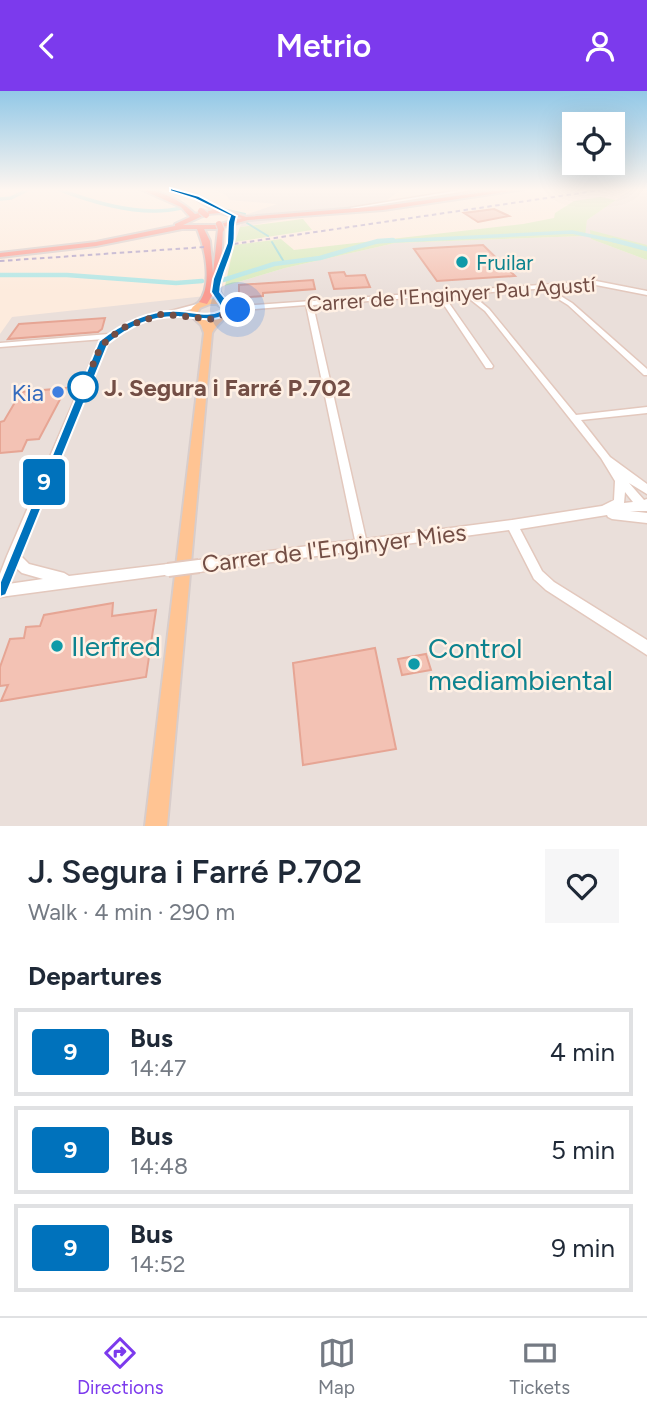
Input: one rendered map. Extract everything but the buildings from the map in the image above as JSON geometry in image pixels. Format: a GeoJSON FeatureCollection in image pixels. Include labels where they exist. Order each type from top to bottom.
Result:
{"type":"FeatureCollection","features":[{"type":"Feature","properties":{"kind":"highway"},"geometry":{"type":"LineString","coordinates":[[0,254],[96,244],[189,223]]}},
{"type":"Feature","properties":{"kind":"highway"},"geometry":{"type":"LineString","coordinates":[[196,223],[206,241],[216,295],[223,309]]}},
{"type":"Feature","properties":{"kind":"highway"},"geometry":{"type":"LineString","coordinates":[[201,223],[217,227],[225,223]]}},
{"type":"Feature","properties":{"kind":"highway"},"geometry":{"type":"LineString","coordinates":[[213,279],[216,227],[214,223]]}},
{"type":"Feature","properties":{"kind":"highway"},"geometry":{"type":"LineString","coordinates":[[198,310],[208,297],[231,238],[233,223]]}},
{"type":"Feature","properties":{"kind":"highway"},"geometry":{"type":"LineString","coordinates":[[213,279],[216,227]]}},
{"type":"Feature","properties":{"kind":"main road"},"geometry":{"type":"LineString","coordinates":[[198,310],[223,309]]}},
{"type":"Feature","properties":{"kind":"main road"},"geometry":{"type":"LineString","coordinates":[[198,310],[223,309]]}},
{"type":"Feature","properties":{"kind":"main road"},"geometry":{"type":"LineString","coordinates":[[156,826],[208,333],[223,309]]}},
{"type":"Feature","properties":{"kind":"main road"},"geometry":{"type":"LineString","coordinates":[[198,310],[208,333]]}},
{"type":"Feature","properties":{"kind":"street","name":"Carrer de l'Enginyer Pau Agustí"},"geometry":{"type":"LineString","coordinates":[[223,309],[569,285],[608,284],[647,293]]}},
{"type":"Feature","properties":{"kind":"street"},"geometry":{"type":"LineString","coordinates":[[561,296],[569,285]]}},
{"type":"Feature","properties":{"kind":"street"},"geometry":{"type":"LineString","coordinates":[[551,286],[645,370]]}},
{"type":"Feature","properties":{"kind":"street"},"geometry":{"type":"LineString","coordinates":[[530,288],[561,296]]}},
{"type":"Feature","properties":{"kind":"street"},"geometry":{"type":"LineString","coordinates":[[486,305],[492,290]]}},
{"type":"Feature","properties":{"kind":"street"},"geometry":{"type":"LineString","coordinates":[[472,292],[476,302]]}},
{"type":"Feature","properties":{"kind":"street"},"geometry":{"type":"LineString","coordinates":[[472,292],[486,305],[645,506]]}},
{"type":"Feature","properties":{"kind":"street"},"geometry":{"type":"LineString","coordinates":[[452,293],[486,305]]}},
{"type":"Feature","properties":{"kind":"street"},"geometry":{"type":"LineString","coordinates":[[440,294],[489,366]]}},
{"type":"Feature","properties":{"kind":"street"},"geometry":{"type":"LineString","coordinates":[[309,303],[361,543]]}},
{"type":"Feature","properties":{"kind":"street"},"geometry":{"type":"LineString","coordinates":[[0,590],[97,355],[110,336],[134,322],[162,314],[198,310]]}},
{"type":"Feature","properties":{"kind":"street"},"geometry":{"type":"LineString","coordinates":[[0,345],[110,336]]}},
{"type":"Feature","properties":{"kind":"street"},"geometry":{"type":"LineString","coordinates":[[574,418],[647,410]]}},
{"type":"Feature","properties":{"kind":"street"},"geometry":{"type":"LineString","coordinates":[[626,479],[647,490]]}},
{"type":"Feature","properties":{"kind":"street"},"geometry":{"type":"LineString","coordinates":[[594,513],[619,503],[626,479]]}},
{"type":"Feature","properties":{"kind":"street","name":"Carrer de l'Enginyer Mies"},"geometry":{"type":"LineString","coordinates":[[0,590],[645,506]]}},
{"type":"Feature","properties":{"kind":"street","name":"Carrer de l'Enginyer Mies"},"geometry":{"type":"LineString","coordinates":[[594,513],[647,518]]}},
{"type":"Feature","properties":{"kind":"street"},"geometry":{"type":"LineString","coordinates":[[512,525],[538,575],[550,586],[647,648]]}},
{"type":"Feature","properties":{"kind":"street","name":"Carrer de l'Enginyer Mies"},"geometry":{"type":"LineString","coordinates":[[13,557],[26,569],[37,574],[74,581]]}},
{"type":"Feature","properties":{"kind":"shaded area"},"geometry":{"type":"Polygon","coordinates":[[[242,223],[262,223],[240,227],[242,223]]]}},
{"type":"Feature","properties":{"kind":"shaded area"},"geometry":{"type":"Polygon","coordinates":[[[586,223],[647,223],[647,246],[591,231],[591,239],[647,260],[647,826],[0,826],[0,334],[12,317],[224,294],[225,286],[285,268],[395,243],[584,236],[586,223]]]}},
{"type":"Feature","properties":{"kind":"green space"},"geometry":{"type":"Polygon","coordinates":[[[307,223],[312,230],[235,242],[240,227],[307,223]]]}},
{"type":"Feature","properties":{"kind":"green space"},"geometry":{"type":"Polygon","coordinates":[[[587,223],[585,236],[395,243],[285,268],[225,286],[234,245],[281,239],[294,250],[523,224],[587,223]]]}},
{"type":"Feature","properties":{"kind":"green space"},"geometry":{"type":"Polygon","coordinates":[[[590,230],[647,245],[647,260],[591,239],[590,230]]]}},
{"type":"Feature","properties":{"kind":"waterway"},"geometry":{"type":"LineString","coordinates":[[247,223],[268,236]]}},
{"type":"Feature","properties":{"kind":"waterway"},"geometry":{"type":"LineString","coordinates":[[375,242],[572,232],[620,242]]}},
{"type":"Feature","properties":{"kind":"waterway"},"geometry":{"type":"LineString","coordinates":[[375,242],[393,240]]}},
{"type":"Feature","properties":{"kind":"waterway"},"geometry":{"type":"LineString","coordinates":[[613,240],[647,249]]}},
{"type":"Feature","properties":{"kind":"waterway"},"geometry":{"type":"LineString","coordinates":[[272,242],[284,262]]}},
{"type":"Feature","properties":{"kind":"waterway"},"geometry":{"type":"LineString","coordinates":[[223,280],[274,264],[320,258],[375,242]]}},
{"type":"Feature","properties":{"kind":"waterway"},"geometry":{"type":"LineString","coordinates":[[0,275],[67,275],[176,283],[202,281]]}},
{"type":"Feature","properties":{"kind":"railway"},"geometry":{"type":"LineString","coordinates":[[234,244],[375,223]]}},
{"type":"Feature","properties":{"kind":"railway"},"geometry":{"type":"LineString","coordinates":[[0,261],[205,247]]}},
{"type":"Feature","properties":{"kind":"bus line","name":"9"},"geometry":{"type":"LineString","coordinates":[[0,589],[103,343],[122,328],[151,316],[180,314],[211,319],[226,313],[228,307],[221,302],[216,292],[217,279],[231,243],[231,223]]}},
{"type":"Feature","properties":{"kind":"place","name":"Fruilar"},"geometry":{"type":"Point","coordinates":[462,262]}},
{"type":"Feature","properties":{"kind":"place","name":"J. Segura i Farré P.702"},"geometry":{"type":"Point","coordinates":[83,387]}},
{"type":"Feature","properties":{"kind":"place","name":"Kia"},"geometry":{"type":"Point","coordinates":[58,392]}},
{"type":"Feature","properties":{"kind":"place","name":"Ilerfred"},"geometry":{"type":"Point","coordinates":[57,646]}},
{"type":"Feature","properties":{"kind":"place","name":"Control mediambiental"},"geometry":{"type":"Point","coordinates":[414,664]}},
{"type":"Feature","properties":{"kind":"route"},"geometry":{"type":"LineString","coordinates":[[83,387],[101,346],[122,328],[162,314],[211,319],[238,310]]}}]}
